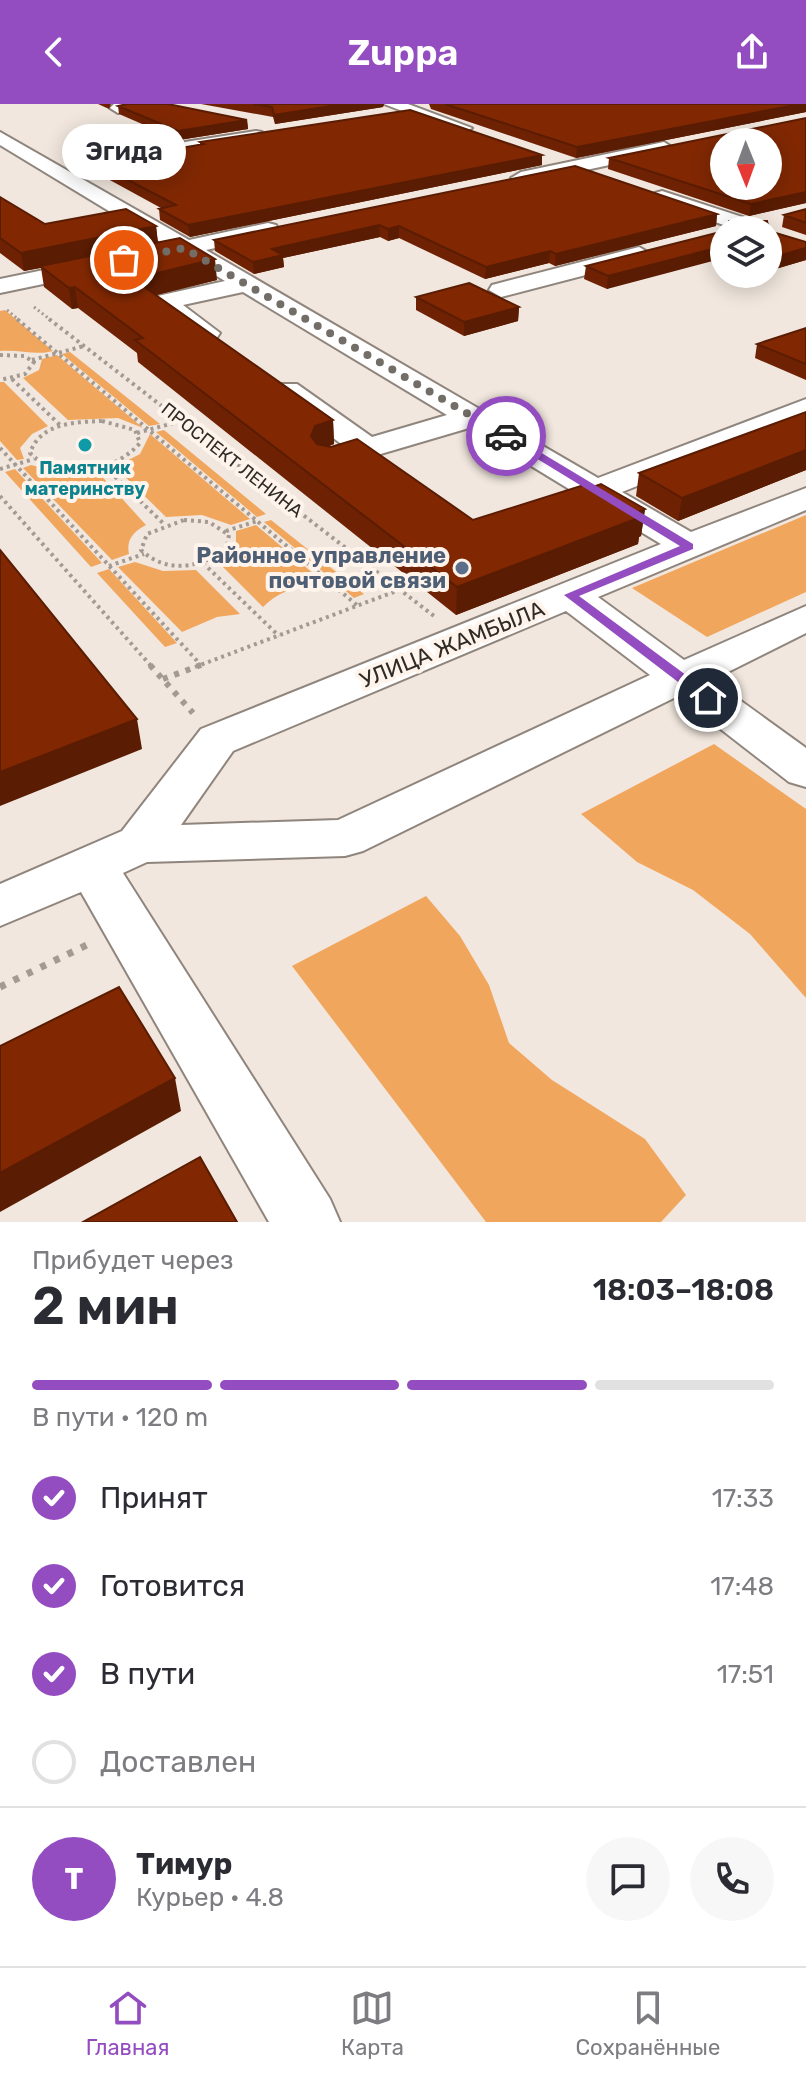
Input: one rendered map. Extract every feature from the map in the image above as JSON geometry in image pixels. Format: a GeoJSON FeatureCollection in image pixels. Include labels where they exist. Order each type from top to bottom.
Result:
{"type":"FeatureCollection","features":[{"type":"Feature","properties":{"kind":"street"},"geometry":{"type":"LineString","coordinates":[[118,108],[142,104]]}},
{"type":"Feature","properties":{"kind":"street"},"geometry":{"type":"LineString","coordinates":[[395,110],[450,104]]}},
{"type":"Feature","properties":{"kind":"street"},"geometry":{"type":"LineString","coordinates":[[395,110],[485,136]]}},
{"type":"Feature","properties":{"kind":"street"},"geometry":{"type":"LineString","coordinates":[[185,147],[277,130],[249,120]]}},
{"type":"Feature","properties":{"kind":"street"},"geometry":{"type":"LineString","coordinates":[[497,183],[681,144]]}},
{"type":"Feature","properties":{"kind":"street"},"geometry":{"type":"LineString","coordinates":[[6,146],[123,211],[689,546]]}},
{"type":"Feature","properties":{"kind":"street"},"geometry":{"type":"LineString","coordinates":[[530,151],[618,182]]}},
{"type":"Feature","properties":{"kind":"street"},"geometry":{"type":"LineString","coordinates":[[647,192],[721,216]]}},
{"type":"Feature","properties":{"kind":"street"},"geometry":{"type":"LineString","coordinates":[[94,216],[123,211]]}},
{"type":"Feature","properties":{"kind":"street"},"geometry":{"type":"LineString","coordinates":[[3,293],[184,248],[293,225]]}},
{"type":"Feature","properties":{"kind":"street"},"geometry":{"type":"LineString","coordinates":[[501,290],[664,248]]}},
{"type":"Feature","properties":{"kind":"street"},"geometry":{"type":"LineString","coordinates":[[226,347],[162,302],[245,284]]}},
{"type":"Feature","properties":{"kind":"street"},"geometry":{"type":"LineString","coordinates":[[265,375],[403,473]]}},
{"type":"Feature","properties":{"kind":"street"},"geometry":{"type":"LineString","coordinates":[[544,510],[806,408]]}},
{"type":"Feature","properties":{"kind":"street"},"geometry":{"type":"LineString","coordinates":[[331,459],[474,417]]}},
{"type":"Feature","properties":{"kind":"street","name":"УЛИЦА ЖАМБЫЛА"},"geometry":{"type":"LineString","coordinates":[[217,740],[806,498]]}},
{"type":"Feature","properties":{"kind":"street"},"geometry":{"type":"LineString","coordinates":[[570,595],[806,771]]}},
{"type":"Feature","properties":{"kind":"street"},"geometry":{"type":"LineString","coordinates":[[0,906],[116,855],[345,838],[806,618]]}},
{"type":"Feature","properties":{"kind":"street"},"geometry":{"type":"LineString","coordinates":[[116,855],[217,740]]}},
{"type":"Feature","properties":{"kind":"street"},"geometry":{"type":"LineString","coordinates":[[116,855],[128,925],[306,1222]]}},
{"type":"Feature","properties":{"kind":"path","name":"ПРОСПЕКТ ЛЕНИНА"},"geometry":{"type":"LineString","coordinates":[[3,293],[84,346],[463,639]]}},
{"type":"Feature","properties":{"kind":"path"},"geometry":{"type":"LineString","coordinates":[[3,293],[58,353],[358,606]]}},
{"type":"Feature","properties":{"kind":"path"},"geometry":{"type":"LineString","coordinates":[[0,355],[32,360],[84,346]]}},
{"type":"Feature","properties":{"kind":"path"},"geometry":{"type":"LineString","coordinates":[[0,380],[12,379],[30,371],[34,367],[32,360]]}},
{"type":"Feature","properties":{"kind":"path"},"geometry":{"type":"LineString","coordinates":[[12,379],[61,426]]}},
{"type":"Feature","properties":{"kind":"path"},"geometry":{"type":"LineString","coordinates":[[0,469],[34,459],[69,470],[104,466],[136,450],[140,443],[137,433],[127,426],[102,421],[61,426],[36,439],[30,453],[34,459]]}},
{"type":"Feature","properties":{"kind":"path"},"geometry":{"type":"LineString","coordinates":[[137,433],[181,421]]}},
{"type":"Feature","properties":{"kind":"path"},"geometry":{"type":"LineString","coordinates":[[0,448],[201,665]]}},
{"type":"Feature","properties":{"kind":"path"},"geometry":{"type":"LineString","coordinates":[[104,466],[165,525]]}},
{"type":"Feature","properties":{"kind":"path"},"geometry":{"type":"LineString","coordinates":[[0,496],[217,740]]}},
{"type":"Feature","properties":{"kind":"path"},"geometry":{"type":"LineString","coordinates":[[226,531],[230,543],[226,550],[203,563],[172,566],[157,563],[144,554],[142,542],[147,534],[165,525],[200,520],[226,531],[258,521]]}},
{"type":"Feature","properties":{"kind":"path"},"geometry":{"type":"LineString","coordinates":[[109,566],[144,554]]}},
{"type":"Feature","properties":{"kind":"path"},"geometry":{"type":"LineString","coordinates":[[203,563],[279,636]]}},
{"type":"Feature","properties":{"kind":"path"},"geometry":{"type":"LineString","coordinates":[[163,679],[400,590]]}},
{"type":"Feature","properties":{"kind":"path"},"geometry":{"type":"LineString","coordinates":[[0,987],[128,925]]}},
{"type":"Feature","properties":{"kind":"shaded area"},"geometry":{"type":"Polygon","coordinates":[[[5,310],[53,351],[0,351],[0,311],[5,310]]]}},
{"type":"Feature","properties":{"kind":"shaded area"},"geometry":{"type":"Polygon","coordinates":[[[70,352],[160,424],[149,426],[62,354],[70,352]]]}},
{"type":"Feature","properties":{"kind":"shaded area"},"geometry":{"type":"Polygon","coordinates":[[[57,355],[143,428],[118,418],[68,420],[23,378],[39,370],[42,359],[57,355]]]}},
{"type":"Feature","properties":{"kind":"shaded area"},"geometry":{"type":"Polygon","coordinates":[[[0,382],[4,382],[48,426],[32,434],[20,448],[24,459],[17,460],[0,441],[0,382]]]}},
{"type":"Feature","properties":{"kind":"shaded area"},"geometry":{"type":"Polygon","coordinates":[[[164,430],[266,514],[257,517],[156,432],[164,430]]]}},
{"type":"Feature","properties":{"kind":"shaded area"},"geometry":{"type":"Polygon","coordinates":[[[150,434],[250,519],[231,525],[202,515],[166,517],[115,467],[140,454],[150,434]]]}},
{"type":"Feature","properties":{"kind":"shaded area"},"geometry":{"type":"Polygon","coordinates":[[[31,465],[65,473],[97,471],[146,525],[132,537],[129,554],[112,560],[23,468],[31,465]]]}},
{"type":"Feature","properties":{"kind":"shaded area"},"geometry":{"type":"Polygon","coordinates":[[[15,469],[102,563],[91,567],[5,472],[15,469]]]}},
{"type":"Feature","properties":{"kind":"shaded area"},"geometry":{"type":"Polygon","coordinates":[[[806,515],[806,592],[707,637],[632,588],[806,515]]]}},
{"type":"Feature","properties":{"kind":"shaded area"},"geometry":{"type":"Polygon","coordinates":[[[271,520],[364,594],[354,598],[264,522],[271,520]]]}},
{"type":"Feature","properties":{"kind":"shaded area"},"geometry":{"type":"Polygon","coordinates":[[[256,525],[334,591],[315,586],[296,588],[278,595],[263,607],[218,562],[236,548],[236,531],[256,525]]]}},
{"type":"Feature","properties":{"kind":"shaded area"},"geometry":{"type":"Polygon","coordinates":[[[135,562],[163,571],[196,570],[240,614],[217,617],[182,632],[118,567],[135,562]]]}},
{"type":"Feature","properties":{"kind":"shaded area"},"geometry":{"type":"Polygon","coordinates":[[[109,569],[177,643],[165,647],[97,573],[109,569]]]}},
{"type":"Feature","properties":{"kind":"shaded area"},"geometry":{"type":"Polygon","coordinates":[[[714,744],[806,809],[806,998],[750,934],[693,890],[637,862],[581,814],[714,744]]]}},
{"type":"Feature","properties":{"kind":"shaded area"},"geometry":{"type":"Polygon","coordinates":[[[426,896],[460,936],[489,985],[509,1043],[552,1080],[645,1139],[686,1195],[661,1222],[486,1222],[292,966],[426,896]]]}},
{"type":"Feature","properties":{"kind":"building"},"geometry":{"type":"Polygon","coordinates":[[[168,104],[247,120],[178,131],[118,106],[168,104]]]}},
{"type":"Feature","properties":{"kind":"building"},"geometry":{"type":"Polygon","coordinates":[[[253,104],[343,104],[274,115],[272,107],[253,104]]]}},
{"type":"Feature","properties":{"kind":"building"},"geometry":{"type":"Polygon","coordinates":[[[445,104],[800,104],[577,147],[445,104]]]}},
{"type":"Feature","properties":{"kind":"building"},"geometry":{"type":"Polygon","coordinates":[[[410,110],[542,155],[188,225],[159,209],[176,205],[95,163],[204,144],[200,142],[410,110]]]}},
{"type":"Feature","properties":{"kind":"building"},"geometry":{"type":"Polygon","coordinates":[[[806,118],[806,192],[782,197],[782,128],[757,128],[806,118]]]}},
{"type":"Feature","properties":{"kind":"building"},"geometry":{"type":"Polygon","coordinates":[[[710,137],[710,191],[609,158],[710,137]]]}},
{"type":"Feature","properties":{"kind":"building"},"geometry":{"type":"Polygon","coordinates":[[[575,166],[717,214],[556,254],[550,251],[486,267],[399,226],[388,229],[379,225],[272,249],[283,255],[253,262],[214,240],[575,166]]]}},
{"type":"Feature","properties":{"kind":"building"},"geometry":{"type":"Polygon","coordinates":[[[0,197],[45,224],[126,209],[156,226],[21,253],[0,238],[0,197]]]}},
{"type":"Feature","properties":{"kind":"building"},"geometry":{"type":"Polygon","coordinates":[[[739,200],[769,200],[751,204],[739,200]]]}},
{"type":"Feature","properties":{"kind":"building"},"geometry":{"type":"Polygon","coordinates":[[[806,209],[806,223],[784,215],[806,209]]]}},
{"type":"Feature","properties":{"kind":"building"},"geometry":{"type":"Polygon","coordinates":[[[710,235],[710,250],[608,276],[586,266],[710,235]]]}},
{"type":"Feature","properties":{"kind":"building"},"geometry":{"type":"Polygon","coordinates":[[[782,235],[806,242],[806,248],[782,255],[782,235]]]}},
{"type":"Feature","properties":{"kind":"building"},"geometry":{"type":"Polygon","coordinates":[[[180,238],[215,259],[133,279],[333,420],[315,426],[311,436],[317,444],[331,447],[357,439],[473,520],[587,484],[593,487],[601,484],[645,509],[635,513],[641,517],[457,587],[135,340],[143,338],[75,287],[69,288],[40,266],[180,238]]]}},
{"type":"Feature","properties":{"kind":"building"},"geometry":{"type":"Polygon","coordinates":[[[469,283],[519,307],[464,322],[416,297],[469,283]]]}},
{"type":"Feature","properties":{"kind":"building"},"geometry":{"type":"Polygon","coordinates":[[[806,328],[806,364],[757,344],[806,328]]]}},
{"type":"Feature","properties":{"kind":"building"},"geometry":{"type":"Polygon","coordinates":[[[806,412],[806,450],[682,498],[639,473],[806,412]]]}},
{"type":"Feature","properties":{"kind":"building"},"geometry":{"type":"Polygon","coordinates":[[[0,550],[137,719],[0,772],[0,550]]]}},
{"type":"Feature","properties":{"kind":"building"},"geometry":{"type":"Polygon","coordinates":[[[119,987],[175,1078],[0,1173],[0,1046],[119,987]]]}},
{"type":"Feature","properties":{"kind":"building"},"geometry":{"type":"Polygon","coordinates":[[[200,1157],[237,1222],[83,1222],[200,1157]]]}},
{"type":"Feature","properties":{"kind":"way so far"},"geometry":{"type":"LineString","coordinates":[[124,260],[184,248],[506,436]]}},
{"type":"Feature","properties":{"kind":"place","name":"Эгида"},"geometry":{"type":"Point","coordinates":[124,260]}},
{"type":"Feature","properties":{"kind":"place","name":"Памятник материнству"},"geometry":{"type":"Point","coordinates":[85,445]}},
{"type":"Feature","properties":{"kind":"place","name":"Районное управление почтовой связи"},"geometry":{"type":"Point","coordinates":[462,568]}},
{"type":"Feature","properties":{"kind":"route"},"geometry":{"type":"LineString","coordinates":[[506,436],[689,546],[570,595],[708,698]]}}]}
